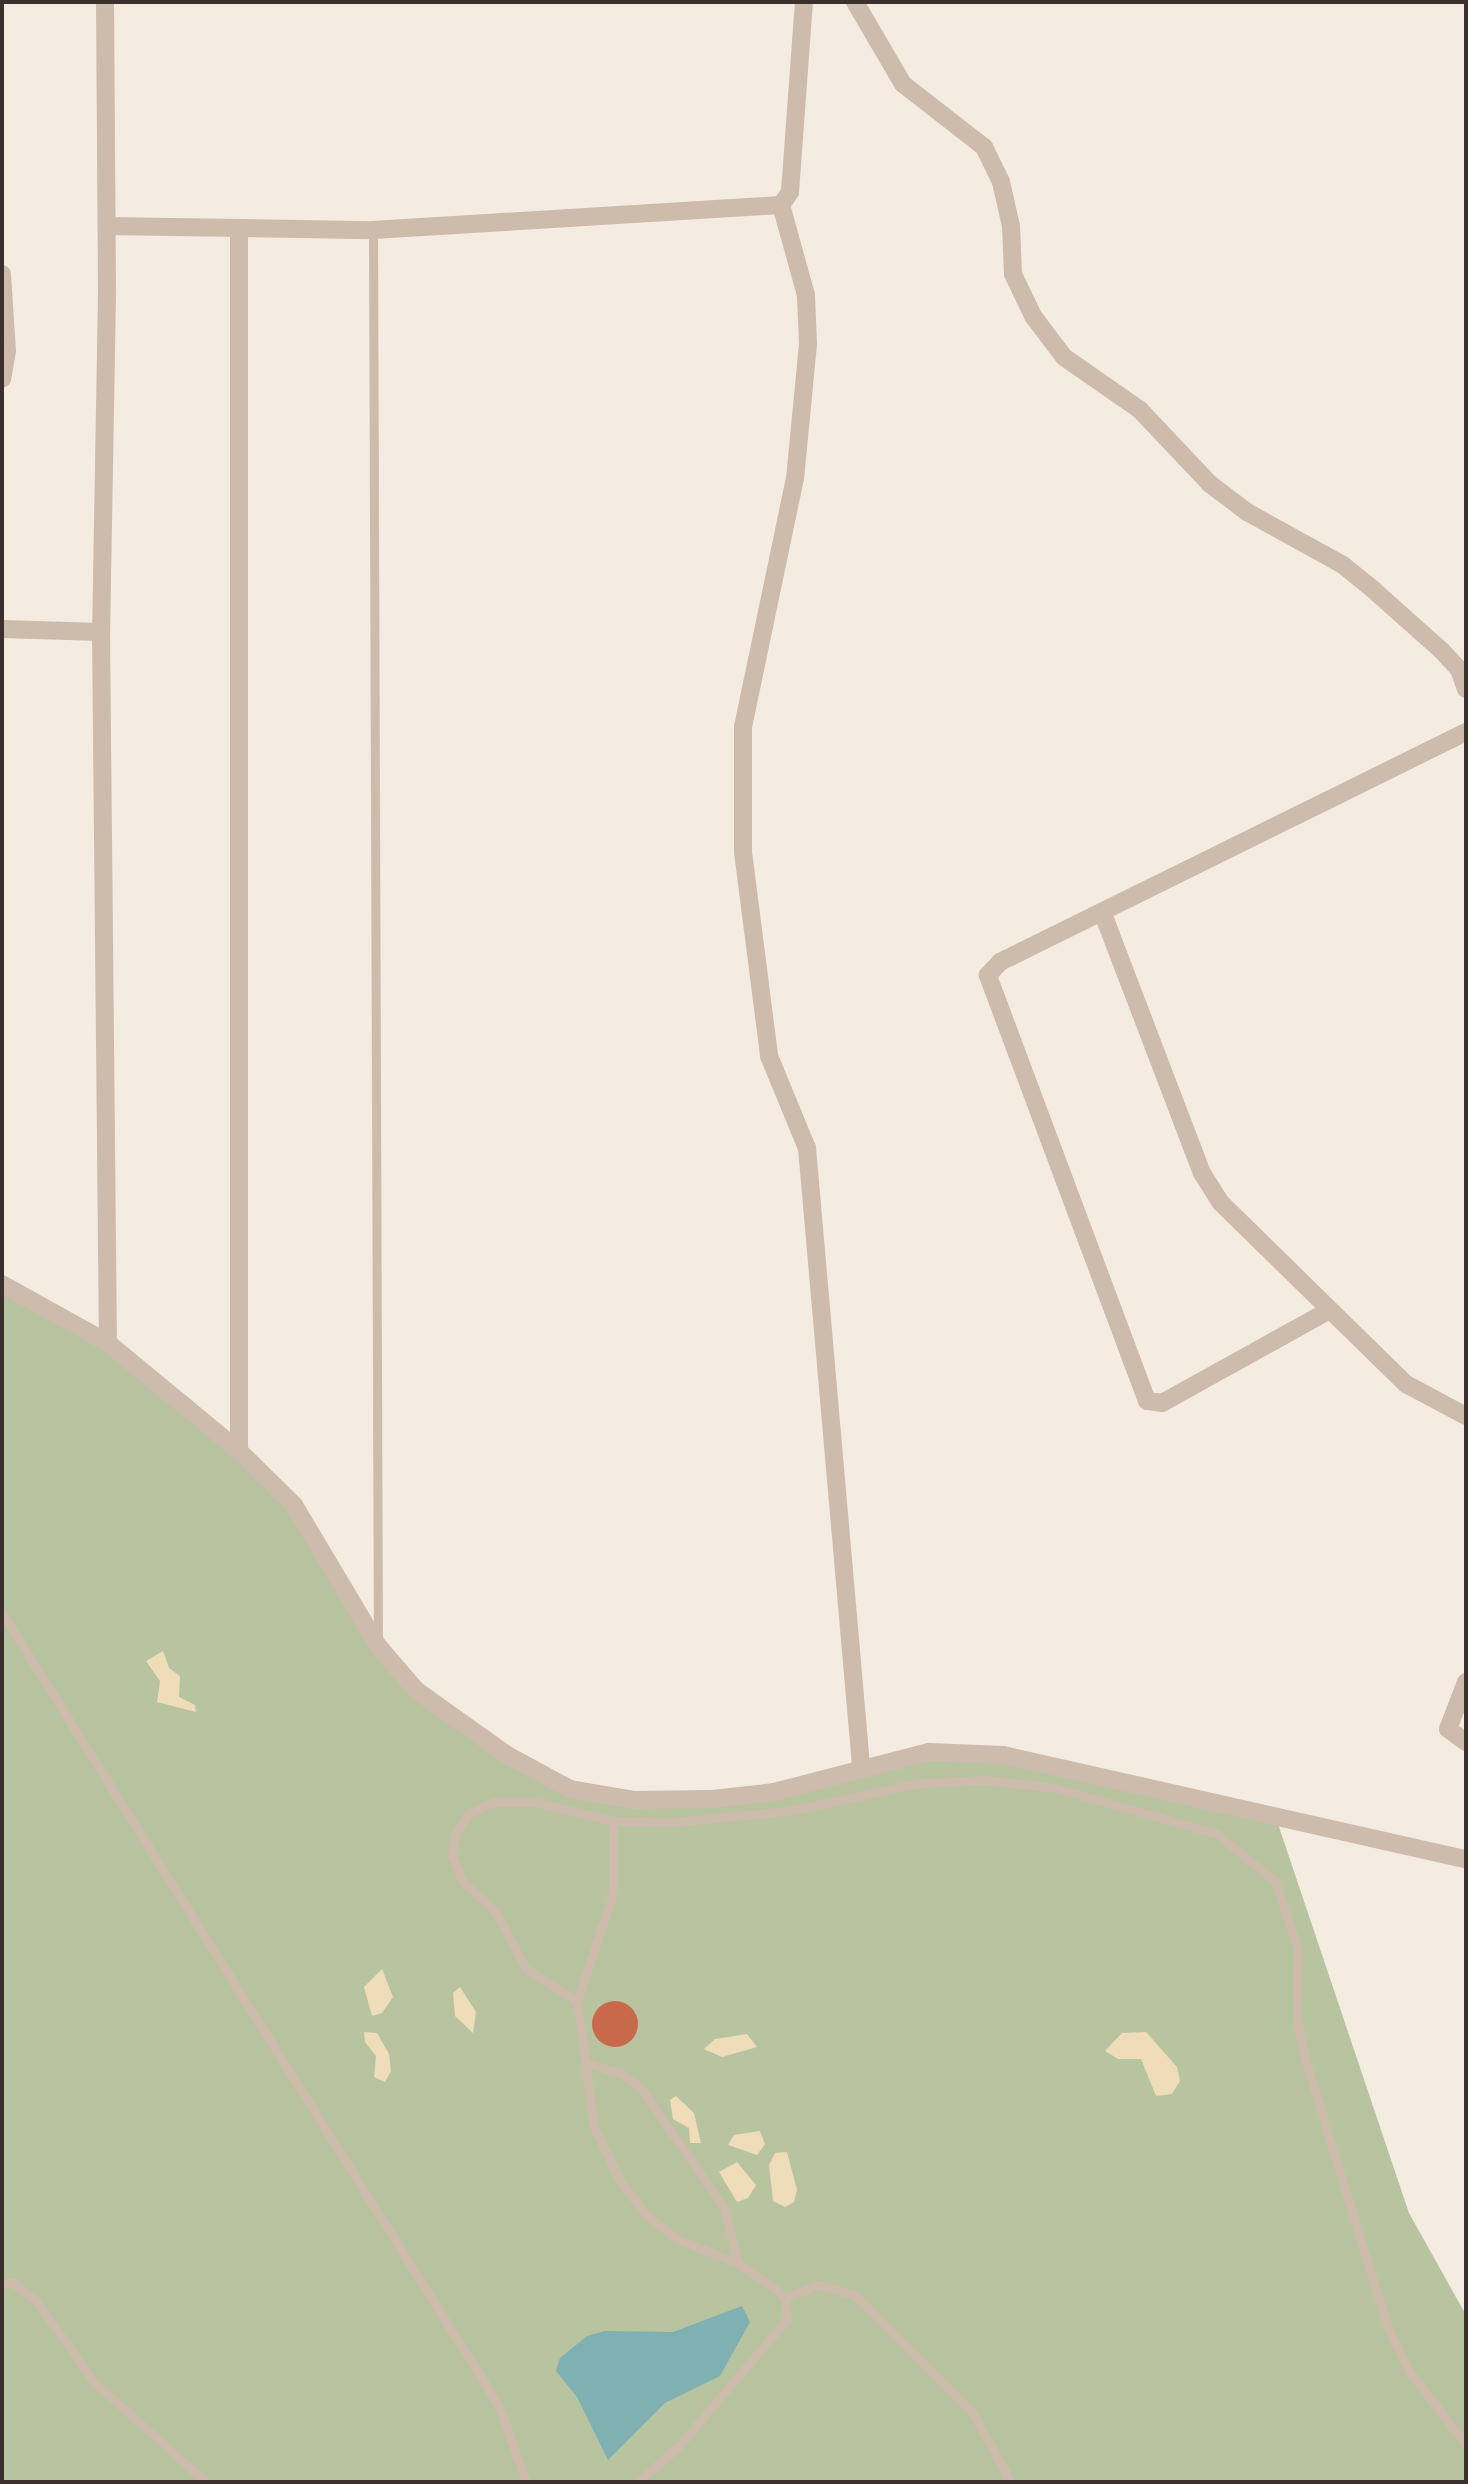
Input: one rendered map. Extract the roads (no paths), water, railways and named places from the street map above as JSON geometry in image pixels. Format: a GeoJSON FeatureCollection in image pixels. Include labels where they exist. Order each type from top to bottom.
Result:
{"type":"FeatureCollection","features":[{"type":"Feature","properties":{"kind":"street"},"geometry":{"type":"LineString","coordinates":[[105,2],[107,226],[101,632],[108,1343]]}},
{"type":"Feature","properties":{"kind":"street"},"geometry":{"type":"LineString","coordinates":[[781,205],[790,192],[804,2]]}},
{"type":"Feature","properties":{"kind":"street"},"geometry":{"type":"LineString","coordinates":[[855,2],[903,84],[984,147],[1008,211],[1013,274],[1033,316],[1064,357],[1140,410],[1210,484],[1247,512],[1343,565],[1368,585],[1459,669],[1466,689]]}},
{"type":"Feature","properties":{"kind":"street"},"geometry":{"type":"LineString","coordinates":[[107,226],[373,230],[781,205]]}},
{"type":"Feature","properties":{"kind":"street"},"geometry":{"type":"LineString","coordinates":[[781,205],[806,295],[808,344],[795,478],[743,726],[743,852],[769,1056],[807,1148],[861,1765]]}},
{"type":"Feature","properties":{"kind":"street"},"geometry":{"type":"LineString","coordinates":[[239,228],[239,1451]]}},
{"type":"Feature","properties":{"kind":"street"},"geometry":{"type":"LineString","coordinates":[[2,274],[7,351],[2,379]]}},
{"type":"Feature","properties":{"kind":"street"},"geometry":{"type":"LineString","coordinates":[[2,629],[101,632]]}},
{"type":"Feature","properties":{"kind":"street"},"geometry":{"type":"LineString","coordinates":[[1328,1311],[1162,1403],[1150,1404],[1145,1398],[988,975],[1000,962],[1103,914],[1466,732]]}},
{"type":"Feature","properties":{"kind":"street"},"geometry":{"type":"LineString","coordinates":[[1103,914],[1202,1173],[1220,1202],[1406,1384],[1466,1416]]}},
{"type":"Feature","properties":{"kind":"street"},"geometry":{"type":"LineString","coordinates":[[2,1284],[108,1343],[239,1451],[294,1505],[378,1646],[416,1690],[507,1755],[570,1789],[635,1800],[713,1799],[774,1792],[861,1765],[929,1752],[1003,1755],[1466,1859]]}},
{"type":"Feature","properties":{"kind":"street"},"geometry":{"type":"LineString","coordinates":[[1466,1682],[1448,1729],[1466,1742]]}},
{"type":"Feature","properties":{"kind":"lane"},"geometry":{"type":"LineString","coordinates":[[373,230],[378,1646]]}},
{"type":"Feature","properties":{"kind":"lane"},"geometry":{"type":"LineString","coordinates":[[2,1613],[499,2406],[526,2482]]}},
{"type":"Feature","properties":{"kind":"lane"},"geometry":{"type":"LineString","coordinates":[[577,2001],[526,1969],[496,1912],[463,1882],[452,1856],[456,1832],[470,1813],[494,1802],[534,1802],[613,1821],[745,1816],[920,1783],[986,1780],[1056,1788],[1217,1834],[1276,1882],[1290,1917],[1298,1950],[1297,2020],[1306,2062],[1387,2326],[1409,2371],[1466,2445]]}},
{"type":"Feature","properties":{"kind":"lane"},"geometry":{"type":"LineString","coordinates":[[613,1821],[613,1893],[577,2001],[594,2127],[620,2181],[647,2216],[677,2239],[738,2263],[785,2298],[787,2319],[679,2446],[638,2482]]}},
{"type":"Feature","properties":{"kind":"lane"},"geometry":{"type":"LineString","coordinates":[[585,2062],[622,2074],[641,2088],[724,2208],[738,2263]]}},
{"type":"Feature","properties":{"kind":"lane"},"geometry":{"type":"LineString","coordinates":[[2,2283],[13,2283],[37,2302],[95,2383],[206,2482]]}},
{"type":"Feature","properties":{"kind":"lane"},"geometry":{"type":"LineString","coordinates":[[785,2298],[818,2285],[855,2295],[973,2413],[1011,2482]]}},
{"type":"Feature","properties":{"kind":"water"},"geometry":{"type":"Polygon","coordinates":[[[742,2306],[750,2322],[720,2376],[665,2403],[608,2460],[577,2397],[556,2371],[560,2358],[587,2336],[605,2331],[673,2332],[742,2306]]]}}]}
